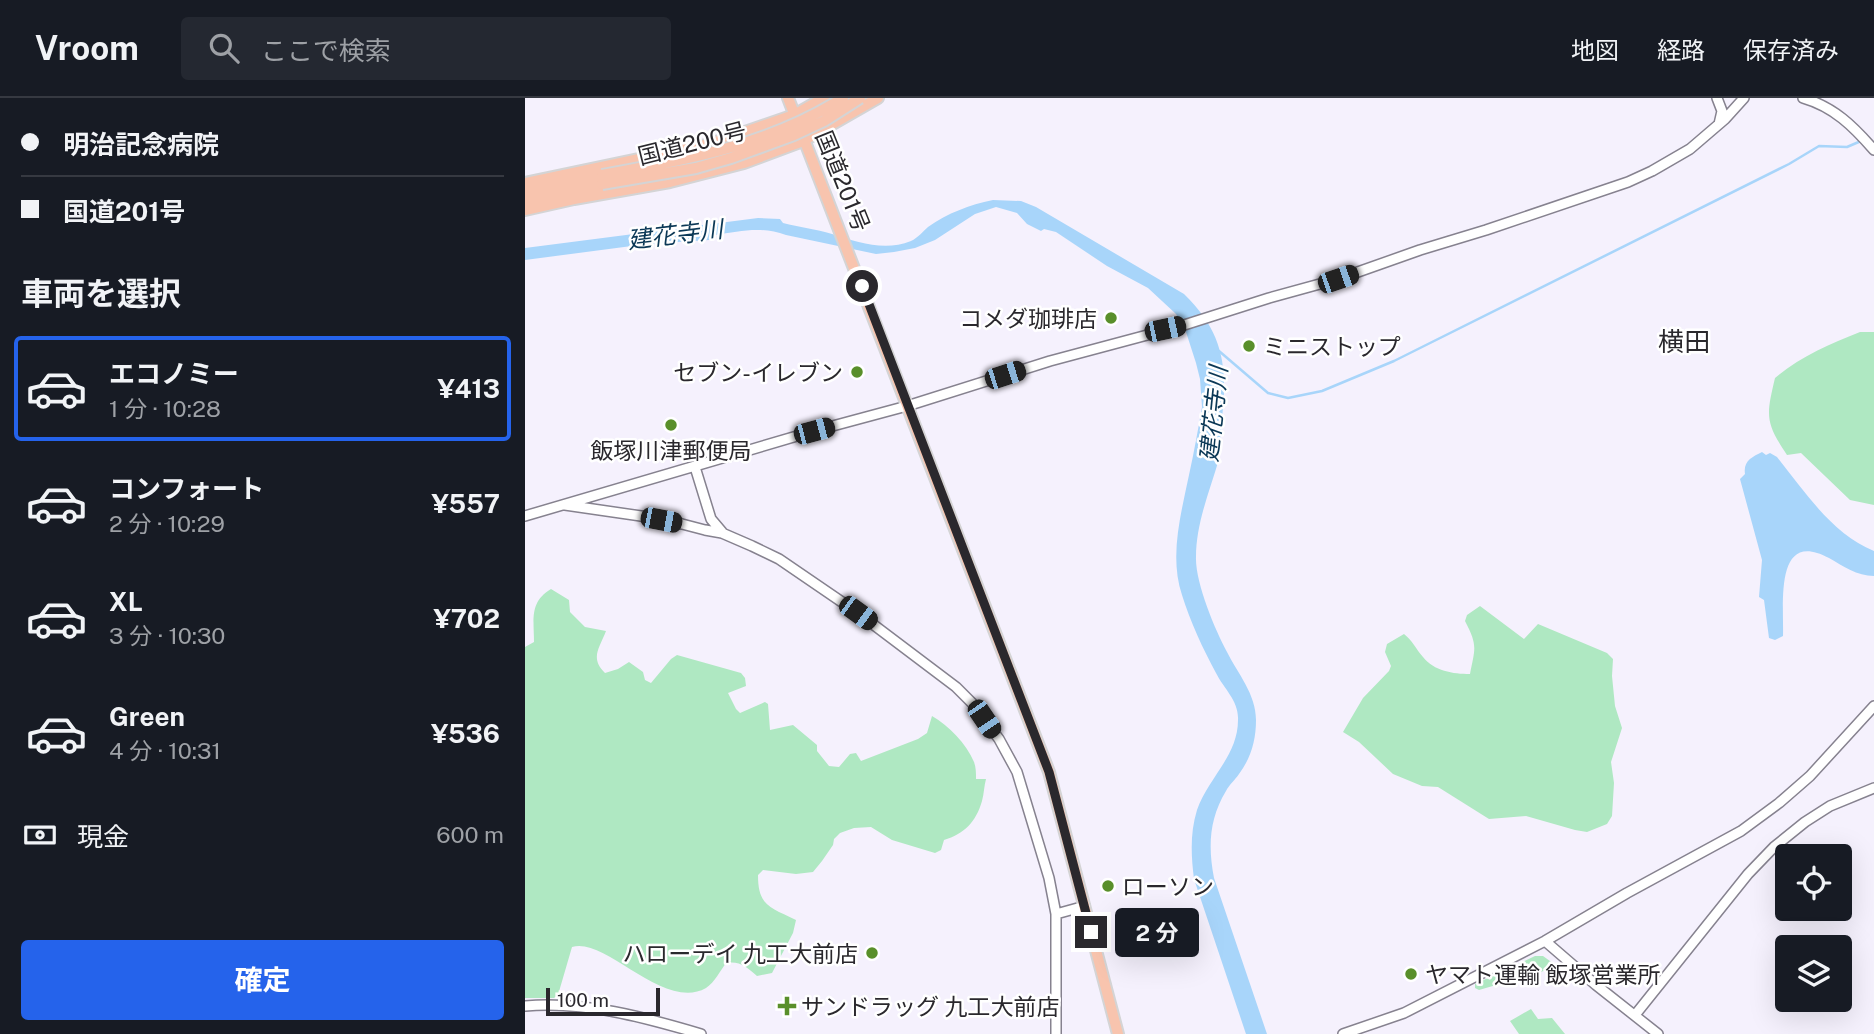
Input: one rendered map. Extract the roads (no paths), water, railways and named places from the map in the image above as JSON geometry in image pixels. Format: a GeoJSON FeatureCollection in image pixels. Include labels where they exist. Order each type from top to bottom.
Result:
{"type":"FeatureCollection","features":[{"type":"Feature","properties":{"kind":"highway","name":"国道201号"},"geometry":{"type":"LineString","coordinates":[[788,98],[1049,772],[1118,1034]]}},
{"type":"Feature","properties":{"kind":"highway"},"geometry":{"type":"LineString","coordinates":[[525,183],[710,144],[794,115],[824,98]]}},
{"type":"Feature","properties":{"kind":"highway","name":"国道200号"},"geometry":{"type":"LineString","coordinates":[[525,202],[748,142],[821,112],[843,98]]}},
{"type":"Feature","properties":{"kind":"highway","name":"国道200号"},"geometry":{"type":"LineString","coordinates":[[525,192],[696,168],[762,148],[814,126],[860,98]]}},
{"type":"Feature","properties":{"kind":"highway"},"geometry":{"type":"LineString","coordinates":[[525,210],[709,173],[744,163],[803,141],[878,98]]}},
{"type":"Feature","properties":{"kind":"street"},"geometry":{"type":"LineString","coordinates":[[1717,98],[1722,111],[1718,125]]}},
{"type":"Feature","properties":{"kind":"street"},"geometry":{"type":"LineString","coordinates":[[525,516],[1338,279],[1627,182],[1674,160],[1718,125],[1744,98]]}},
{"type":"Feature","properties":{"kind":"street"},"geometry":{"type":"LineString","coordinates":[[1804,98],[1826,106],[1841,116],[1871,147]]}},
{"type":"Feature","properties":{"kind":"street"},"geometry":{"type":"LineString","coordinates":[[695,467],[711,519],[722,533]]}},
{"type":"Feature","properties":{"kind":"street"},"geometry":{"type":"LineString","coordinates":[[562,505],[641,516],[722,533],[779,559],[935,669],[972,703],[999,739],[1017,772],[1049,878],[1056,914],[1056,1034]]}},
{"type":"Feature","properties":{"kind":"street"},"geometry":{"type":"LineString","coordinates":[[1343,1034],[1404,1013],[1545,941],[1741,831],[1810,776],[1874,706]]}},
{"type":"Feature","properties":{"kind":"street"},"geometry":{"type":"LineString","coordinates":[[1635,1015],[1748,874],[1774,847],[1830,806],[1874,788]]}},
{"type":"Feature","properties":{"kind":"street"},"geometry":{"type":"LineString","coordinates":[[1056,914],[1084,906]]}},
{"type":"Feature","properties":{"kind":"street"},"geometry":{"type":"LineString","coordinates":[[1545,941],[1658,1034]]}},
{"type":"Feature","properties":{"kind":"street"},"geometry":{"type":"LineString","coordinates":[[525,1006],[576,1006],[641,1016],[701,1034]]}},
{"type":"Feature","properties":{"kind":"water","name":"建花寺川"},"geometry":{"type":"Polygon","coordinates":[[[993,200],[1021,201],[1036,207],[1184,294],[1207,322],[1220,351],[1224,399],[1217,456],[1219,459],[1201,519],[1196,557],[1202,592],[1227,652],[1250,693],[1256,720],[1250,755],[1227,789],[1216,812],[1211,833],[1211,855],[1214,878],[1267,1034],[1246,1034],[1194,879],[1192,844],[1197,810],[1233,745],[1238,713],[1202,645],[1178,580],[1178,535],[1202,407],[1196,363],[1186,332],[1176,314],[1148,288],[1107,266],[1056,232],[1044,229],[1041,231],[1027,224],[1017,213],[996,207],[975,214],[935,240],[894,252],[876,254],[777,232],[751,230],[715,235],[709,240],[647,244],[525,260],[525,248],[758,218],[780,219],[783,223],[861,243],[891,246],[914,240],[928,227],[951,214],[993,200]]]}},
{"type":"Feature","properties":{"kind":"water"},"geometry":{"type":"Polygon","coordinates":[[[1762,452],[1777,457],[1832,523],[1859,544],[1874,551],[1874,576],[1856,572],[1811,551],[1799,553],[1791,561],[1786,574],[1783,589],[1783,636],[1775,640],[1769,638],[1764,600],[1759,597],[1762,560],[1740,479],[1745,474],[1745,466],[1749,460],[1762,452]]]}},
{"type":"Feature","properties":{"kind":"waterway","name":"建花寺川"},"geometry":{"type":"LineString","coordinates":[[1219,351],[1268,393],[1288,398],[1322,391],[1394,361],[1789,164],[1819,146],[1847,147],[1861,141]]}},
{"type":"Feature","properties":{"kind":"place","name":"コメダ珈琲店"},"geometry":{"type":"Point","coordinates":[1111,318]}},
{"type":"Feature","properties":{"kind":"place","name":"ミニストップ"},"geometry":{"type":"Point","coordinates":[1249,346]}},
{"type":"Feature","properties":{"kind":"place","name":"セブン-イレブン"},"geometry":{"type":"Point","coordinates":[857,372]}},
{"type":"Feature","properties":{"kind":"place","name":"飯塚川津郵便局"},"geometry":{"type":"Point","coordinates":[671,425]}},
{"type":"Feature","properties":{"kind":"place","name":"ローソン"},"geometry":{"type":"Point","coordinates":[1108,886]}},
{"type":"Feature","properties":{"kind":"place","name":"ハローデイ 九工大前店"},"geometry":{"type":"Point","coordinates":[872,953]}},
{"type":"Feature","properties":{"kind":"place","name":"ヤマト運輸 飯塚営業所"},"geometry":{"type":"Point","coordinates":[1411,974]}},
{"type":"Feature","properties":{"kind":"place","name":"サンドラッグ 九工大前店"},"geometry":{"type":"Point","coordinates":[787,1006]}},
{"type":"Feature","properties":{"kind":"district","name":"横田"},"geometry":{"type":"Point","coordinates":[1684,341]}}]}
